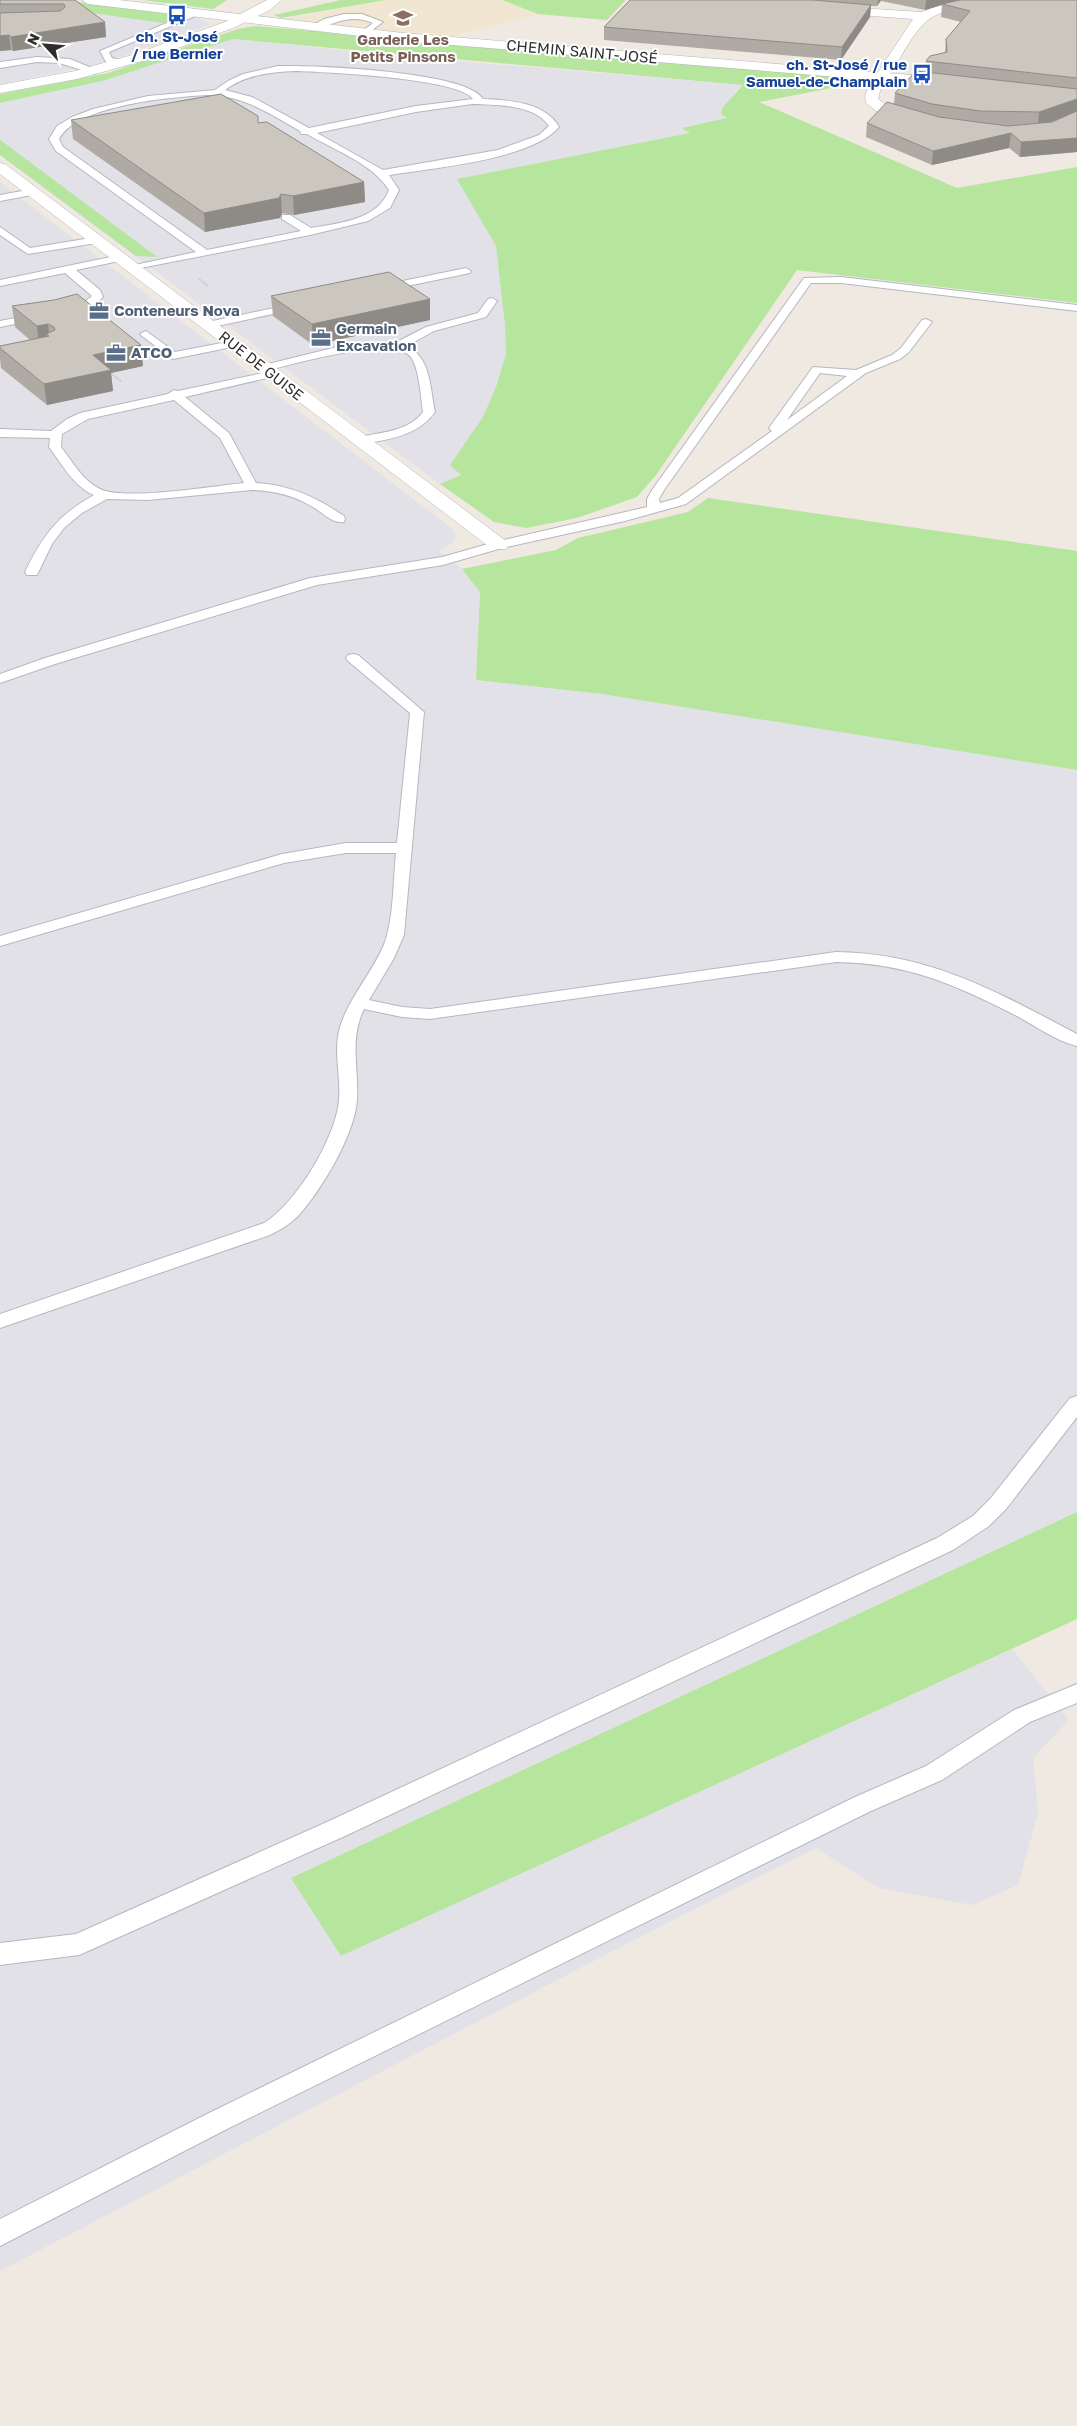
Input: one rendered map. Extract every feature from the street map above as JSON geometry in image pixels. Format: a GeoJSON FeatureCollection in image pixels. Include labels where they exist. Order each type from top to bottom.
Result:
{"type":"FeatureCollection","features":[{"type":"Feature","properties":{"kind":"street","name":"CHEMIN SAINT-JOSÉ"},"geometry":{"type":"LineString","coordinates":[[88,0],[364,33],[959,83]]}},
{"type":"Feature","properties":{"kind":"street"},"geometry":{"type":"LineString","coordinates":[[240,19],[245,5],[253,0]]}},
{"type":"Feature","properties":{"kind":"street"},"geometry":{"type":"LineString","coordinates":[[0,89],[95,71],[120,64],[225,27],[266,8],[275,0]]}},
{"type":"Feature","properties":{"kind":"street"},"geometry":{"type":"LineString","coordinates":[[927,122],[891,112],[873,103],[871,97],[914,26],[924,16],[945,8],[990,0]]}},
{"type":"Feature","properties":{"kind":"street"},"geometry":{"type":"LineString","coordinates":[[823,8],[924,16]]}},
{"type":"Feature","properties":{"kind":"street","name":"RUE DE GUISE"},"geometry":{"type":"LineString","coordinates":[[0,167],[499,545]]}},
{"type":"Feature","properties":{"kind":"lane"},"geometry":{"type":"LineString","coordinates":[[120,64],[108,60],[104,51],[196,14]]}},
{"type":"Feature","properties":{"kind":"lane"},"geometry":{"type":"LineString","coordinates":[[312,28],[325,20],[337,16],[366,18],[379,22],[364,33]]}},
{"type":"Feature","properties":{"kind":"lane"},"geometry":{"type":"LineString","coordinates":[[0,65],[61,59],[72,61],[95,71]]}},
{"type":"Feature","properties":{"kind":"lane"},"geometry":{"type":"LineString","coordinates":[[218,92],[227,85],[248,76],[278,69],[306,68],[432,82],[471,91],[479,101]]}},
{"type":"Feature","properties":{"kind":"lane"},"geometry":{"type":"LineString","coordinates":[[0,283],[66,268],[127,263],[204,253],[364,219],[388,208],[394,190],[392,183],[381,173],[249,99],[218,92],[186,94],[99,110],[66,124],[54,136],[60,149],[204,253]]}},
{"type":"Feature","properties":{"kind":"lane"},"geometry":{"type":"LineString","coordinates":[[291,134],[310,132],[438,106],[479,101],[505,103],[534,110],[552,123],[554,128],[544,137],[507,150],[381,173]]}},
{"type":"Feature","properties":{"kind":"lane"},"geometry":{"type":"LineString","coordinates":[[0,198],[33,192]]}},
{"type":"Feature","properties":{"kind":"lane"},"geometry":{"type":"LineString","coordinates":[[286,217],[310,232]]}},
{"type":"Feature","properties":{"kind":"lane"},"geometry":{"type":"LineString","coordinates":[[0,230],[28,251],[97,240]]}},
{"type":"Feature","properties":{"kind":"lane"},"geometry":{"type":"LineString","coordinates":[[0,324],[80,308],[96,300],[98,297],[96,292],[66,268]]}},
{"type":"Feature","properties":{"kind":"lane"},"geometry":{"type":"LineString","coordinates":[[373,290],[466,271]]}},
{"type":"Feature","properties":{"kind":"lane"},"geometry":{"type":"LineString","coordinates":[[654,509],[653,499],[658,490],[808,280],[841,280],[1077,308]]}},
{"type":"Feature","properties":{"kind":"lane"},"geometry":{"type":"LineString","coordinates":[[398,346],[414,332],[476,318],[486,312],[492,301]]}},
{"type":"Feature","properties":{"kind":"lane"},"geometry":{"type":"LineString","coordinates":[[208,325],[310,303]]}},
{"type":"Feature","properties":{"kind":"lane"},"geometry":{"type":"LineString","coordinates":[[0,679],[50,661],[308,583],[442,561],[499,545],[654,509],[690,496],[858,374],[872,365],[896,357],[905,350],[926,322]]}},
{"type":"Feature","properties":{"kind":"lane"},"geometry":{"type":"LineString","coordinates":[[146,334],[187,367]]}},
{"type":"Feature","properties":{"kind":"lane"},"geometry":{"type":"LineString","coordinates":[[363,334],[378,344]]}},
{"type":"Feature","properties":{"kind":"lane"},"geometry":{"type":"LineString","coordinates":[[173,356],[232,344]]}},
{"type":"Feature","properties":{"kind":"lane"},"geometry":{"type":"LineString","coordinates":[[339,519],[311,499],[283,489],[252,486],[152,495],[114,496],[104,494],[94,491],[85,483],[55,447],[55,435],[61,428],[84,416],[268,371],[356,347],[378,344],[407,349],[416,357],[420,368],[429,412],[422,422],[409,430],[360,441]]}},
{"type":"Feature","properties":{"kind":"lane"},"geometry":{"type":"LineString","coordinates":[[766,441],[817,369],[858,374]]}},
{"type":"Feature","properties":{"kind":"lane"},"geometry":{"type":"LineString","coordinates":[[174,394],[221,431],[252,486]]}},
{"type":"Feature","properties":{"kind":"lane"},"geometry":{"type":"LineString","coordinates":[[0,433],[55,435]]}},
{"type":"Feature","properties":{"kind":"lane"},"geometry":{"type":"LineString","coordinates":[[32,572],[47,539],[63,520],[77,509],[104,494]]}},
{"type":"Feature","properties":{"kind":"lane"},"geometry":{"type":"LineString","coordinates":[[0,1321],[244,1239],[277,1224],[292,1212],[306,1194],[342,1125],[347,1110],[345,1039],[349,1023],[385,963],[396,935],[417,712],[353,658]]}},
{"type":"Feature","properties":{"kind":"lane"},"geometry":{"type":"LineString","coordinates":[[0,941],[282,859],[346,848],[404,848]]}},
{"type":"Feature","properties":{"kind":"lane"},"geometry":{"type":"LineString","coordinates":[[360,1003],[402,1012],[430,1014],[836,957],[864,956],[902,964],[963,983],[1077,1041]]}},
{"type":"Feature","properties":{"kind":"lane"},"geometry":{"type":"LineString","coordinates":[[0,1954],[79,1944],[336,1829],[734,1641],[945,1544],[981,1521],[998,1504],[1077,1403]]}},
{"type":"Feature","properties":{"kind":"lane"},"geometry":{"type":"LineString","coordinates":[[0,2233],[220,2120],[801,1834],[934,1773],[1022,1716],[1077,1692]]}},
{"type":"Feature","properties":{"kind":"path"},"geometry":{"type":"LineString","coordinates":[[200,278],[208,286]]}},
{"type":"Feature","properties":{"kind":"path"},"geometry":{"type":"LineString","coordinates":[[110,373],[124,384]]}},
{"type":"Feature","properties":{"kind":"shaded area"},"geometry":{"type":"Polygon","coordinates":[[[0,0],[61,0],[196,17],[207,22],[209,25],[100,64],[0,84],[0,0]]]}},
{"type":"Feature","properties":{"kind":"shaded area","name":"Garderie Les Petits Pinsons"},"geometry":{"type":"Polygon","coordinates":[[[386,0],[502,0],[538,14],[448,37],[280,20],[386,0]]]}},
{"type":"Feature","properties":{"kind":"shaded area"},"geometry":{"type":"Polygon","coordinates":[[[233,39],[420,58],[743,85],[732,96],[728,118],[683,128],[691,133],[458,179],[496,246],[505,325],[506,354],[496,387],[483,417],[451,465],[461,475],[440,484],[0,155],[0,103],[62,90],[233,39]]]}},
{"type":"Feature","properties":{"kind":"shaded area"},"geometry":{"type":"Polygon","coordinates":[[[0,182],[451,528],[456,536],[452,543],[439,551],[462,569],[480,592],[476,680],[602,694],[1077,770],[1077,1512],[292,1878],[341,1955],[1012,1649],[1069,1720],[1033,1758],[1038,1814],[1018,1885],[972,1905],[879,1888],[816,1848],[628,1943],[0,2271],[0,182]]]}},
{"type":"Feature","properties":{"kind":"green space"},"geometry":{"type":"Polygon","coordinates":[[[0,0],[61,0],[176,15],[177,17],[163,23],[0,0]]]}},
{"type":"Feature","properties":{"kind":"green space"},"geometry":{"type":"Polygon","coordinates":[[[142,0],[227,0],[213,9],[142,0]]]}},
{"type":"Feature","properties":{"kind":"green space"},"geometry":{"type":"Polygon","coordinates":[[[341,0],[386,0],[281,18],[274,15],[341,0]]]}},
{"type":"Feature","properties":{"kind":"green space"},"geometry":{"type":"Polygon","coordinates":[[[502,0],[626,0],[607,20],[538,14],[502,0]]]}},
{"type":"Feature","properties":{"kind":"green space"},"geometry":{"type":"Polygon","coordinates":[[[255,26],[832,76],[828,77],[831,79],[862,82],[759,102],[957,188],[1077,167],[1077,303],[797,270],[656,475],[637,497],[577,518],[526,528],[494,522],[440,484],[461,475],[450,465],[483,417],[496,387],[506,354],[505,325],[496,246],[457,179],[690,133],[682,128],[727,118],[721,114],[723,107],[743,85],[233,39],[102,81],[0,103],[0,94],[108,73],[238,29],[255,26]]]}},
{"type":"Feature","properties":{"kind":"green space"},"geometry":{"type":"Polygon","coordinates":[[[0,140],[157,257],[136,256],[0,155],[0,140]]]}},
{"type":"Feature","properties":{"kind":"green space"},"geometry":{"type":"Polygon","coordinates":[[[708,498],[1077,551],[1077,770],[602,694],[476,680],[480,592],[462,569],[556,550],[578,538],[688,512],[708,498]]]}},
{"type":"Feature","properties":{"kind":"green space"},"geometry":{"type":"Polygon","coordinates":[[[1077,1512],[1077,1619],[341,1956],[291,1878],[1077,1512]]]}},
{"type":"Feature","properties":{"kind":"building"},"geometry":{"type":"Polygon","coordinates":[[[0,0],[75,0],[105,22],[11,37],[9,35],[0,36],[0,13],[60,11],[65,7],[64,4],[0,4],[0,0]]]}},
{"type":"Feature","properties":{"kind":"building"},"geometry":{"type":"Polygon","coordinates":[[[630,0],[813,0],[871,5],[842,47],[604,27],[630,0]]]}},
{"type":"Feature","properties":{"kind":"building"},"geometry":{"type":"Polygon","coordinates":[[[960,0],[1077,0],[1077,78],[926,61],[930,56],[947,52],[946,39],[970,11],[942,4],[960,0]]]}},
{"type":"Feature","properties":{"kind":"building"},"geometry":{"type":"Polygon","coordinates":[[[916,71],[1077,89],[1077,99],[1039,112],[980,111],[932,104],[895,93],[916,71]]]}},
{"type":"Feature","properties":{"kind":"building"},"geometry":{"type":"Polygon","coordinates":[[[221,94],[258,116],[258,123],[267,122],[364,182],[293,196],[281,194],[279,198],[204,213],[71,120],[221,94]]]}},
{"type":"Feature","properties":{"kind":"building"},"geometry":{"type":"Polygon","coordinates":[[[887,102],[939,117],[1008,126],[1052,122],[1077,111],[1077,138],[1021,142],[1011,133],[933,151],[867,123],[887,102]]]}},
{"type":"Feature","properties":{"kind":"building"},"geometry":{"type":"Polygon","coordinates":[[[389,272],[430,299],[312,324],[271,296],[389,272]]]}},
{"type":"Feature","properties":{"kind":"building"},"geometry":{"type":"Polygon","coordinates":[[[77,294],[141,345],[93,355],[111,370],[44,384],[0,348],[0,346],[49,336],[46,334],[55,330],[54,327],[48,324],[37,326],[12,306],[54,300],[77,294]]]}},
{"type":"Feature","properties":{"kind":"place","name":"ch. St-José / rue Bernier"},"geometry":{"type":"Point","coordinates":[177,15]}},
{"type":"Feature","properties":{"kind":"place","name":"Garderie Les Petits Pinsons"},"geometry":{"type":"Point","coordinates":[403,18]}},
{"type":"Feature","properties":{"kind":"place","name":"ch. St-José / rue Samuel-de-Champlain"},"geometry":{"type":"Point","coordinates":[922,74]}},
{"type":"Feature","properties":{"kind":"place","name":"Conteneurs Nova"},"geometry":{"type":"Point","coordinates":[99,311]}},
{"type":"Feature","properties":{"kind":"place","name":"Germain Excavation"},"geometry":{"type":"Point","coordinates":[321,338]}},
{"type":"Feature","properties":{"kind":"place","name":"ATCO"},"geometry":{"type":"Point","coordinates":[116,353]}}]}
